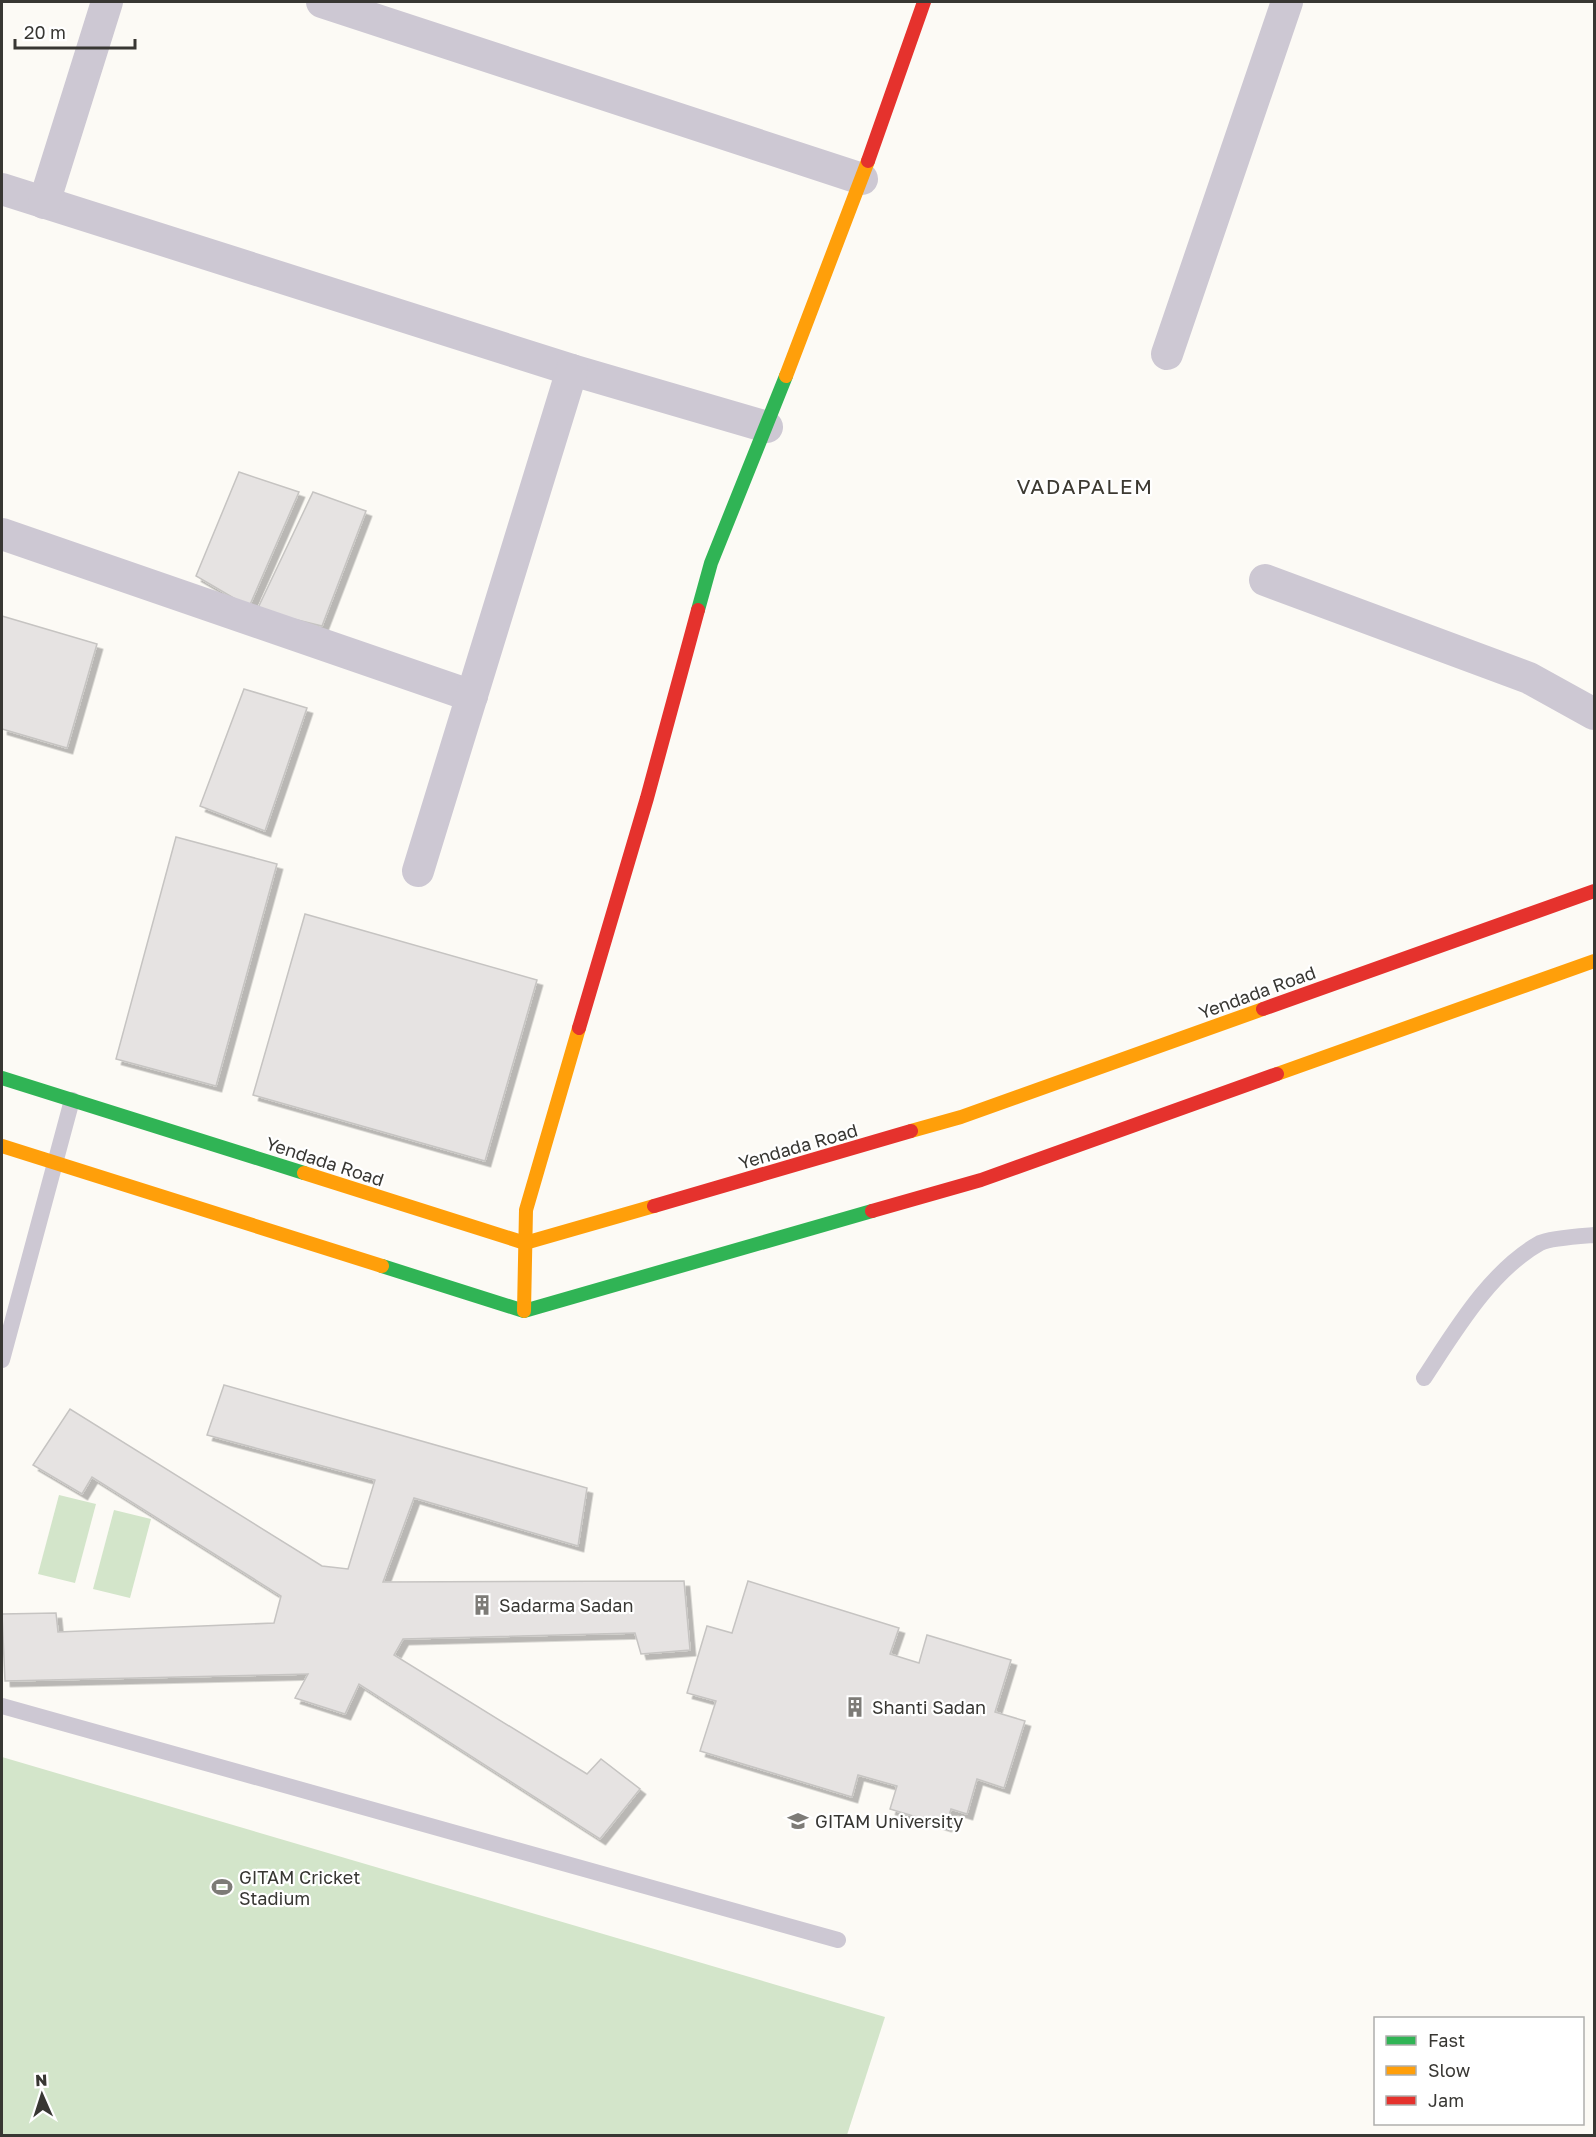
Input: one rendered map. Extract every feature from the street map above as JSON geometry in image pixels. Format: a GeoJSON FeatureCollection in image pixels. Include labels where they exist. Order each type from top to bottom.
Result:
{"type":"FeatureCollection","features":[{"type":"Feature","properties":{"kind":"main road"},"geometry":{"type":"LineString","coordinates":[[524,1311],[526,1209],[647,798],[711,563],[767,427],[862,179],[924,2]]}},
{"type":"Feature","properties":{"kind":"main road","name":"Yendada Road"},"geometry":{"type":"LineString","coordinates":[[2,1078],[525,1243],[961,1117],[1594,891]]}},
{"type":"Feature","properties":{"kind":"main road"},"geometry":{"type":"LineString","coordinates":[[2,1146],[524,1311],[981,1180],[1594,961]]}},
{"type":"Feature","properties":{"kind":"street"},"geometry":{"type":"LineString","coordinates":[[44,203],[107,2]]}},
{"type":"Feature","properties":{"kind":"street"},"geometry":{"type":"LineString","coordinates":[[322,2],[862,179]]}},
{"type":"Feature","properties":{"kind":"street"},"geometry":{"type":"LineString","coordinates":[[1167,354],[1287,2]]}},
{"type":"Feature","properties":{"kind":"street"},"geometry":{"type":"LineString","coordinates":[[2,189],[572,370],[767,427]]}},
{"type":"Feature","properties":{"kind":"street"},"geometry":{"type":"LineString","coordinates":[[418,872],[572,370]]}},
{"type":"Feature","properties":{"kind":"street"},"geometry":{"type":"LineString","coordinates":[[2,534],[472,696]]}},
{"type":"Feature","properties":{"kind":"street"},"geometry":{"type":"LineString","coordinates":[[1265,580],[1529,678],[1594,714]]}},
{"type":"Feature","properties":{"kind":"lane"},"geometry":{"type":"LineString","coordinates":[[2,1360],[72,1100]]}},
{"type":"Feature","properties":{"kind":"lane"},"geometry":{"type":"LineString","coordinates":[[1424,1378],[1467,1315],[1504,1270],[1542,1242],[1594,1235]]}},
{"type":"Feature","properties":{"kind":"lane"},"geometry":{"type":"LineString","coordinates":[[2,1706],[838,1940]]}},
{"type":"Feature","properties":{"kind":"green space"},"geometry":{"type":"Polygon","coordinates":[[[59,1495],[96,1504],[75,1583],[38,1574],[59,1495]]]}},
{"type":"Feature","properties":{"kind":"green space"},"geometry":{"type":"Polygon","coordinates":[[[114,1510],[151,1519],[130,1598],[93,1589],[114,1510]]]}},
{"type":"Feature","properties":{"kind":"green space","name":"GITAM Cricket Stadium"},"geometry":{"type":"Polygon","coordinates":[[[2,1757],[885,2017],[847,2135],[2,2135],[2,1757]]]}},
{"type":"Feature","properties":{"kind":"building"},"geometry":{"type":"Polygon","coordinates":[[[239,472],[299,492],[249,607],[196,576],[239,472]]]}},
{"type":"Feature","properties":{"kind":"building"},"geometry":{"type":"Polygon","coordinates":[[[313,492],[366,511],[322,626],[257,610],[313,492]]]}},
{"type":"Feature","properties":{"kind":"building"},"geometry":{"type":"Polygon","coordinates":[[[2,616],[97,644],[67,748],[2,729],[2,616]]]}},
{"type":"Feature","properties":{"kind":"building"},"geometry":{"type":"Polygon","coordinates":[[[244,689],[307,708],[265,831],[200,806],[244,689]]]}},
{"type":"Feature","properties":{"kind":"building"},"geometry":{"type":"Polygon","coordinates":[[[176,837],[277,864],[216,1086],[116,1059],[176,837]]]}},
{"type":"Feature","properties":{"kind":"building"},"geometry":{"type":"Polygon","coordinates":[[[305,914],[537,980],[485,1161],[253,1095],[305,914]]]}},
{"type":"Feature","properties":{"kind":"building","name":"Sadarma Sadan"},"geometry":{"type":"Polygon","coordinates":[[[224,1385],[587,1488],[578,1546],[414,1498],[383,1582],[684,1581],[690,1650],[641,1654],[635,1633],[403,1639],[394,1655],[587,1774],[601,1759],[640,1789],[600,1839],[359,1684],[345,1714],[295,1698],[308,1674],[5,1681],[2,1614],[56,1613],[58,1632],[274,1623],[281,1596],[92,1477],[82,1494],[33,1465],[70,1409],[322,1566],[348,1569],[375,1480],[207,1435],[224,1385]]]}},
{"type":"Feature","properties":{"kind":"building","name":"Shanti Sadan"},"geometry":{"type":"Polygon","coordinates":[[[748,1581],[899,1628],[890,1654],[919,1663],[927,1635],[1011,1660],[995,1712],[1025,1721],[1004,1788],[977,1779],[967,1814],[951,1809],[946,1826],[890,1809],[897,1786],[858,1775],[852,1797],[700,1751],[716,1701],[687,1693],[707,1626],[732,1633],[748,1581]]]}},
{"type":"Feature","properties":{"kind":"traffic: fast"},"geometry":{"type":"LineString","coordinates":[[698,610],[711,563],[786,376]]}},
{"type":"Feature","properties":{"kind":"traffic: fast"},"geometry":{"type":"LineString","coordinates":[[2,1078],[304,1173]]}},
{"type":"Feature","properties":{"kind":"traffic: fast"},"geometry":{"type":"LineString","coordinates":[[382,1266],[524,1311],[872,1211]]}},
{"type":"Feature","properties":{"kind":"traffic: slow"},"geometry":{"type":"LineString","coordinates":[[786,376],[868,161]]}},
{"type":"Feature","properties":{"kind":"traffic: slow"},"geometry":{"type":"LineString","coordinates":[[1277,1074],[1594,961]]}},
{"type":"Feature","properties":{"kind":"traffic: slow"},"geometry":{"type":"LineString","coordinates":[[911,1131],[961,1117],[1263,1009]]}},
{"type":"Feature","properties":{"kind":"traffic: slow"},"geometry":{"type":"LineString","coordinates":[[524,1311],[526,1210],[579,1028]]}},
{"type":"Feature","properties":{"kind":"traffic: slow"},"geometry":{"type":"LineString","coordinates":[[2,1146],[382,1266]]}},
{"type":"Feature","properties":{"kind":"traffic: slow"},"geometry":{"type":"LineString","coordinates":[[304,1173],[525,1243],[654,1206]]}},
{"type":"Feature","properties":{"kind":"traffic: jam"},"geometry":{"type":"LineString","coordinates":[[868,161],[924,2]]}},
{"type":"Feature","properties":{"kind":"traffic: jam"},"geometry":{"type":"LineString","coordinates":[[579,1028],[647,798],[698,610]]}},
{"type":"Feature","properties":{"kind":"traffic: jam"},"geometry":{"type":"LineString","coordinates":[[1263,1009],[1594,891]]}},
{"type":"Feature","properties":{"kind":"traffic: jam"},"geometry":{"type":"LineString","coordinates":[[872,1211],[981,1180],[1277,1074]]}},
{"type":"Feature","properties":{"kind":"traffic: jam"},"geometry":{"type":"LineString","coordinates":[[654,1206],[911,1131]]}},
{"type":"Feature","properties":{"kind":"place","name":"Sadarma Sadan"},"geometry":{"type":"Point","coordinates":[482,1605]}},
{"type":"Feature","properties":{"kind":"place","name":"Shanti Sadan"},"geometry":{"type":"Point","coordinates":[855,1707]}},
{"type":"Feature","properties":{"kind":"place","name":"GITAM University"},"geometry":{"type":"Point","coordinates":[798,1821]}},
{"type":"Feature","properties":{"kind":"place","name":"GITAM Cricket Stadium"},"geometry":{"type":"Point","coordinates":[222,1887]}},
{"type":"Feature","properties":{"kind":"district","name":"VADAPALEM"},"geometry":{"type":"Point","coordinates":[1085,486]}}]}
